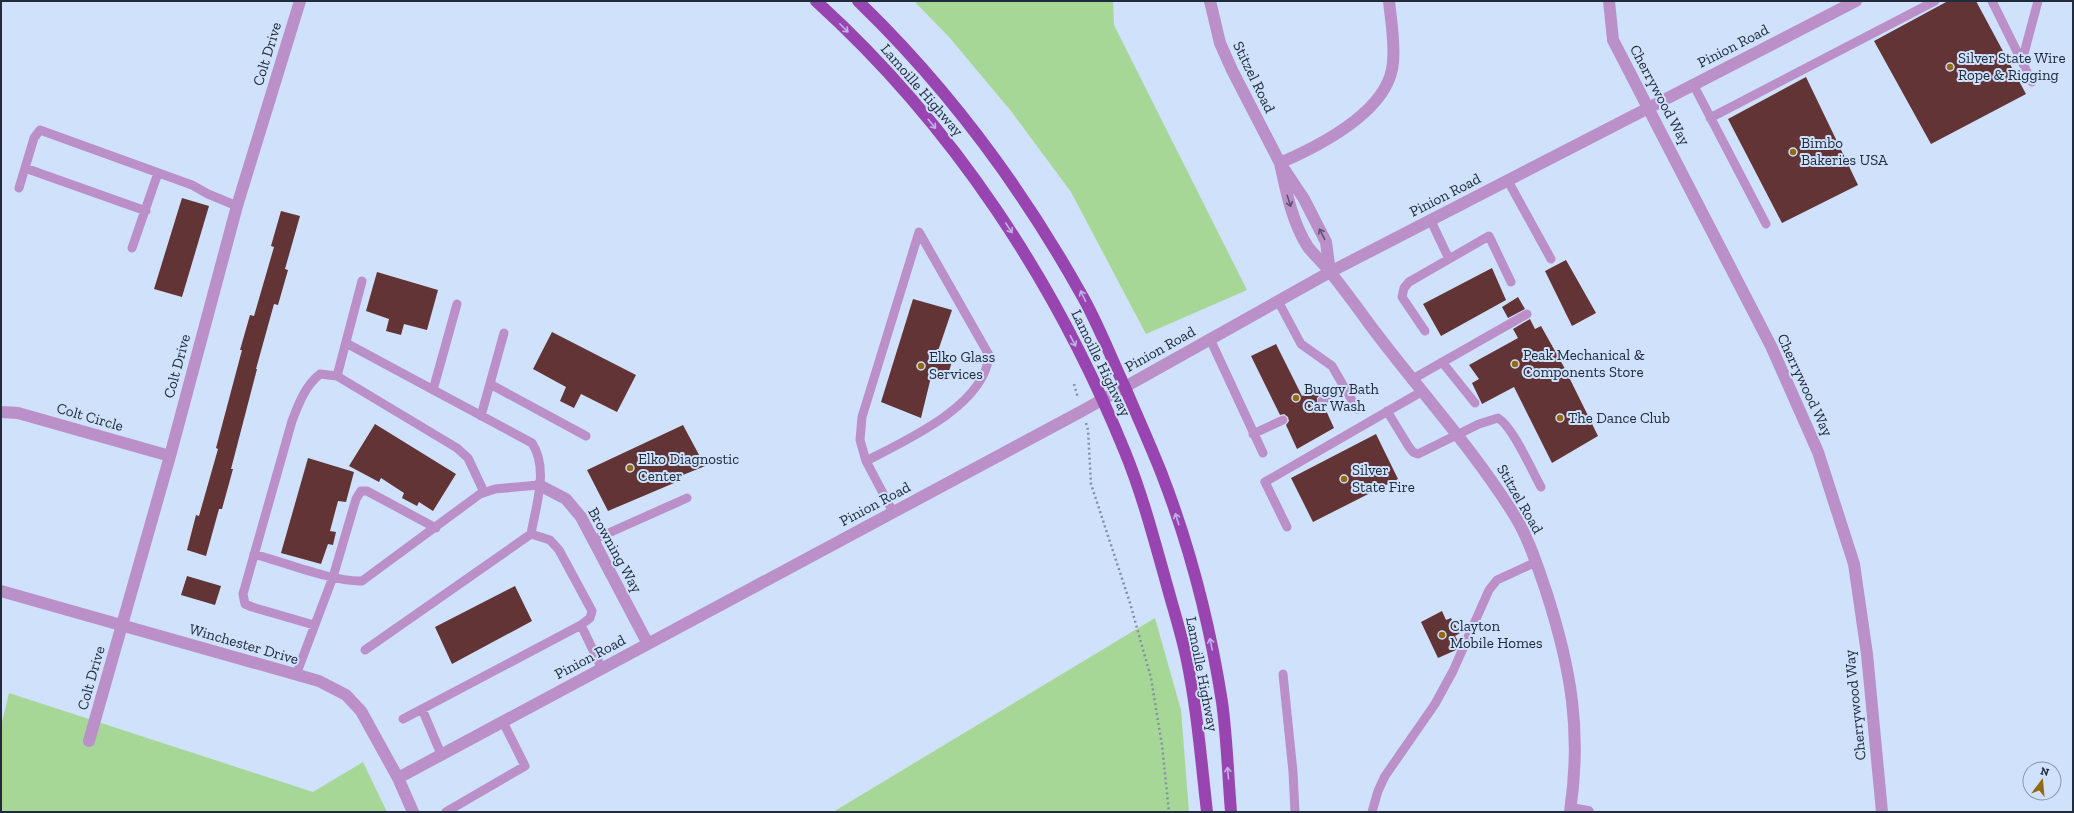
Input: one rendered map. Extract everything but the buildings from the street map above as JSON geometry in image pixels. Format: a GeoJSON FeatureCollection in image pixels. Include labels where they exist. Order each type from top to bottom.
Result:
{"type":"FeatureCollection","features":[{"type":"Feature","properties":{"kind":"main road","name":"Lamoille Highway"},"geometry":{"type":"LineString","coordinates":[[816,1],[888,71],[931,123],[992,202],[1027,255],[1102,400],[1126,453],[1144,503],[1186,656],[1199,741],[1207,812]]}},
{"type":"Feature","properties":{"kind":"main road","name":"Lamoille Highway"},"geometry":{"type":"LineString","coordinates":[[858,1],[920,65],[969,125],[1027,202],[1082,294],[1161,472],[1178,521],[1204,612],[1222,705],[1231,812]]}},
{"type":"Feature","properties":{"kind":"street","name":"Colt Drive"},"geometry":{"type":"LineString","coordinates":[[89,741],[170,456],[237,206],[300,1]]}},
{"type":"Feature","properties":{"kind":"street","name":"Stitzel Road"},"geometry":{"type":"LineString","coordinates":[[1210,1],[1220,43],[1280,163],[1304,199],[1326,242],[1330,272]]}},
{"type":"Feature","properties":{"kind":"street"},"geometry":{"type":"LineString","coordinates":[[1280,163],[1310,150],[1350,124],[1377,99],[1388,82],[1393,62],[1389,1]]}},
{"type":"Feature","properties":{"kind":"street","name":"Cherrywood Way"},"geometry":{"type":"LineString","coordinates":[[1609,1],[1613,40],[1649,107],[1770,346],[1818,452],[1854,564],[1867,654],[1882,812]]}},
{"type":"Feature","properties":{"kind":"street","name":"Pinion Road"},"geometry":{"type":"LineString","coordinates":[[398,778],[1102,400],[1330,272],[1856,1]]}},
{"type":"Feature","properties":{"kind":"street","name":"Stitzel Road"},"geometry":{"type":"LineString","coordinates":[[1280,163],[1288,202],[1308,246],[1330,272],[1411,380],[1481,465],[1514,515],[1536,562],[1563,650],[1571,688],[1576,735],[1576,771],[1570,810]]}},
{"type":"Feature","properties":{"kind":"street","name":"Colt Circle"},"geometry":{"type":"LineString","coordinates":[[1,412],[18,413],[170,456]]}},
{"type":"Feature","properties":{"kind":"street","name":"Browning Way"},"geometry":{"type":"LineString","coordinates":[[539,485],[566,499],[581,517],[648,644]]}},
{"type":"Feature","properties":{"kind":"street","name":"Winchester Drive"},"geometry":{"type":"LineString","coordinates":[[1,590],[122,626],[319,681],[346,695],[361,711],[398,778],[414,812]]}},
{"type":"Feature","properties":{"kind":"street"},"geometry":{"type":"LineString","coordinates":[[1570,810],[1588,812]]}},
{"type":"Feature","properties":{"kind":"lane"},"geometry":{"type":"LineString","coordinates":[[1710,118],[1935,1]]}},
{"type":"Feature","properties":{"kind":"lane"},"geometry":{"type":"LineString","coordinates":[[1992,1],[2032,82]]}},
{"type":"Feature","properties":{"kind":"lane"},"geometry":{"type":"LineString","coordinates":[[2022,61],[2038,1]]}},
{"type":"Feature","properties":{"kind":"lane"},"geometry":{"type":"LineString","coordinates":[[1693,84],[1766,224]]}},
{"type":"Feature","properties":{"kind":"lane"},"geometry":{"type":"LineString","coordinates":[[19,188],[34,138],[40,130],[192,185],[208,194],[237,206]]}},
{"type":"Feature","properties":{"kind":"lane"},"geometry":{"type":"LineString","coordinates":[[25,168],[146,211]]}},
{"type":"Feature","properties":{"kind":"lane"},"geometry":{"type":"LineString","coordinates":[[132,248],[146,211],[158,172]]}},
{"type":"Feature","properties":{"kind":"lane"},"geometry":{"type":"LineString","coordinates":[[1508,181],[1551,259]]}},
{"type":"Feature","properties":{"kind":"lane"},"geometry":{"type":"LineString","coordinates":[[1430,221],[1448,259]]}},
{"type":"Feature","properties":{"kind":"lane"},"geometry":{"type":"LineString","coordinates":[[866,461],[913,437],[966,401],[981,382],[988,366],[989,355],[919,232],[862,417],[860,440],[866,461],[893,512]]}},
{"type":"Feature","properties":{"kind":"lane"},"geometry":{"type":"LineString","coordinates":[[1425,331],[1402,297],[1404,288],[1409,282],[1448,259],[1489,236],[1511,282]]}},
{"type":"Feature","properties":{"kind":"lane"},"geometry":{"type":"LineString","coordinates":[[337,376],[362,281]]}},
{"type":"Feature","properties":{"kind":"lane"},"geometry":{"type":"LineString","coordinates":[[1278,301],[1301,344],[1332,366],[1357,409]]}},
{"type":"Feature","properties":{"kind":"lane"},"geometry":{"type":"LineString","coordinates":[[433,390],[457,304]]}},
{"type":"Feature","properties":{"kind":"lane"},"geometry":{"type":"LineString","coordinates":[[1411,380],[1527,314]]}},
{"type":"Feature","properties":{"kind":"lane"},"geometry":{"type":"LineString","coordinates":[[481,416],[504,333]]}},
{"type":"Feature","properties":{"kind":"lane"},"geometry":{"type":"LineString","coordinates":[[1210,340],[1262,454]]}},
{"type":"Feature","properties":{"kind":"lane"},"geometry":{"type":"LineString","coordinates":[[346,343],[532,443],[541,463],[531,534],[365,650]]}},
{"type":"Feature","properties":{"kind":"lane"},"geometry":{"type":"LineString","coordinates":[[1442,362],[1475,403]]}},
{"type":"Feature","properties":{"kind":"lane"},"geometry":{"type":"LineString","coordinates":[[314,625],[245,604],[242,594],[292,421],[300,401],[312,380],[320,374],[337,376],[457,448],[468,458],[484,492]]}},
{"type":"Feature","properties":{"kind":"lane"},"geometry":{"type":"LineString","coordinates":[[490,384],[586,436]]}},
{"type":"Feature","properties":{"kind":"lane"},"geometry":{"type":"LineString","coordinates":[[1322,401],[1346,388]]}},
{"type":"Feature","properties":{"kind":"lane"},"geometry":{"type":"LineString","coordinates":[[1287,527],[1265,482],[1421,392]]}},
{"type":"Feature","properties":{"kind":"lane"},"geometry":{"type":"LineString","coordinates":[[1387,411],[1413,452],[1423,453],[1456,435],[1493,418],[1498,418],[1503,422],[1541,488]]}},
{"type":"Feature","properties":{"kind":"lane"},"geometry":{"type":"LineString","coordinates":[[1253,434],[1283,420]]}},
{"type":"Feature","properties":{"kind":"lane"},"geometry":{"type":"LineString","coordinates":[[254,554],[354,582],[367,579],[480,494],[495,489],[539,485]]}},
{"type":"Feature","properties":{"kind":"lane"},"geometry":{"type":"LineString","coordinates":[[296,675],[333,577],[356,499],[361,491],[367,490],[436,528]]}},
{"type":"Feature","properties":{"kind":"lane"},"geometry":{"type":"LineString","coordinates":[[593,540],[687,498]]}},
{"type":"Feature","properties":{"kind":"lane"},"geometry":{"type":"LineString","coordinates":[[403,719],[581,626],[590,618],[592,611],[560,550],[550,540],[531,534]]}},
{"type":"Feature","properties":{"kind":"lane"},"geometry":{"type":"LineString","coordinates":[[1372,812],[1378,790],[1385,776],[1435,704],[1453,671],[1489,590],[1497,580],[1536,562]]}},
{"type":"Feature","properties":{"kind":"lane"},"geometry":{"type":"LineString","coordinates":[[581,626],[602,669]]}},
{"type":"Feature","properties":{"kind":"lane"},"geometry":{"type":"LineString","coordinates":[[1283,674],[1293,772],[1295,812]]}},
{"type":"Feature","properties":{"kind":"lane"},"geometry":{"type":"LineString","coordinates":[[422,709],[441,754]]}},
{"type":"Feature","properties":{"kind":"lane"},"geometry":{"type":"LineString","coordinates":[[446,812],[525,766],[503,722]]}},
{"type":"Feature","properties":{"kind":"path"},"geometry":{"type":"LineString","coordinates":[[1088,430],[1091,484],[1137,624],[1151,678],[1162,745],[1169,812]]}},
{"type":"Feature","properties":{"kind":"green space"},"geometry":{"type":"Polygon","coordinates":[[[914,1],[1113,1],[1114,25],[1247,290],[1146,334],[1071,192],[1011,111],[949,37],[914,1]]]}},
{"type":"Feature","properties":{"kind":"green space"},"geometry":{"type":"Polygon","coordinates":[[[1155,618],[1181,710],[1189,812],[833,812],[1155,618]]]}},
{"type":"Feature","properties":{"kind":"green space"},"geometry":{"type":"Polygon","coordinates":[[[9,693],[313,792],[363,762],[387,812],[1,812],[1,726],[9,693]]]}},
{"type":"Feature","properties":{"kind":"place","name":"Silver State Wire Rope & Rigging"},"geometry":{"type":"Point","coordinates":[1950,67]}},
{"type":"Feature","properties":{"kind":"place","name":"Bimbo Bakeries USA"},"geometry":{"type":"Point","coordinates":[1793,152]}},
{"type":"Feature","properties":{"kind":"place","name":"Peak Mechanical & Components Store"},"geometry":{"type":"Point","coordinates":[1515,364]}},
{"type":"Feature","properties":{"kind":"place","name":"Elko Glass Services"},"geometry":{"type":"Point","coordinates":[921,366]}},
{"type":"Feature","properties":{"kind":"place","name":"Buggy Bath Car Wash"},"geometry":{"type":"Point","coordinates":[1296,398]}},
{"type":"Feature","properties":{"kind":"place","name":"The Dance Club"},"geometry":{"type":"Point","coordinates":[1560,418]}},
{"type":"Feature","properties":{"kind":"place","name":"Elko Diagnostic Center"},"geometry":{"type":"Point","coordinates":[630,468]}},
{"type":"Feature","properties":{"kind":"place","name":"Silver State Fire"},"geometry":{"type":"Point","coordinates":[1344,479]}},
{"type":"Feature","properties":{"kind":"place","name":"Clayton Mobile Homes"},"geometry":{"type":"Point","coordinates":[1442,635]}}]}
